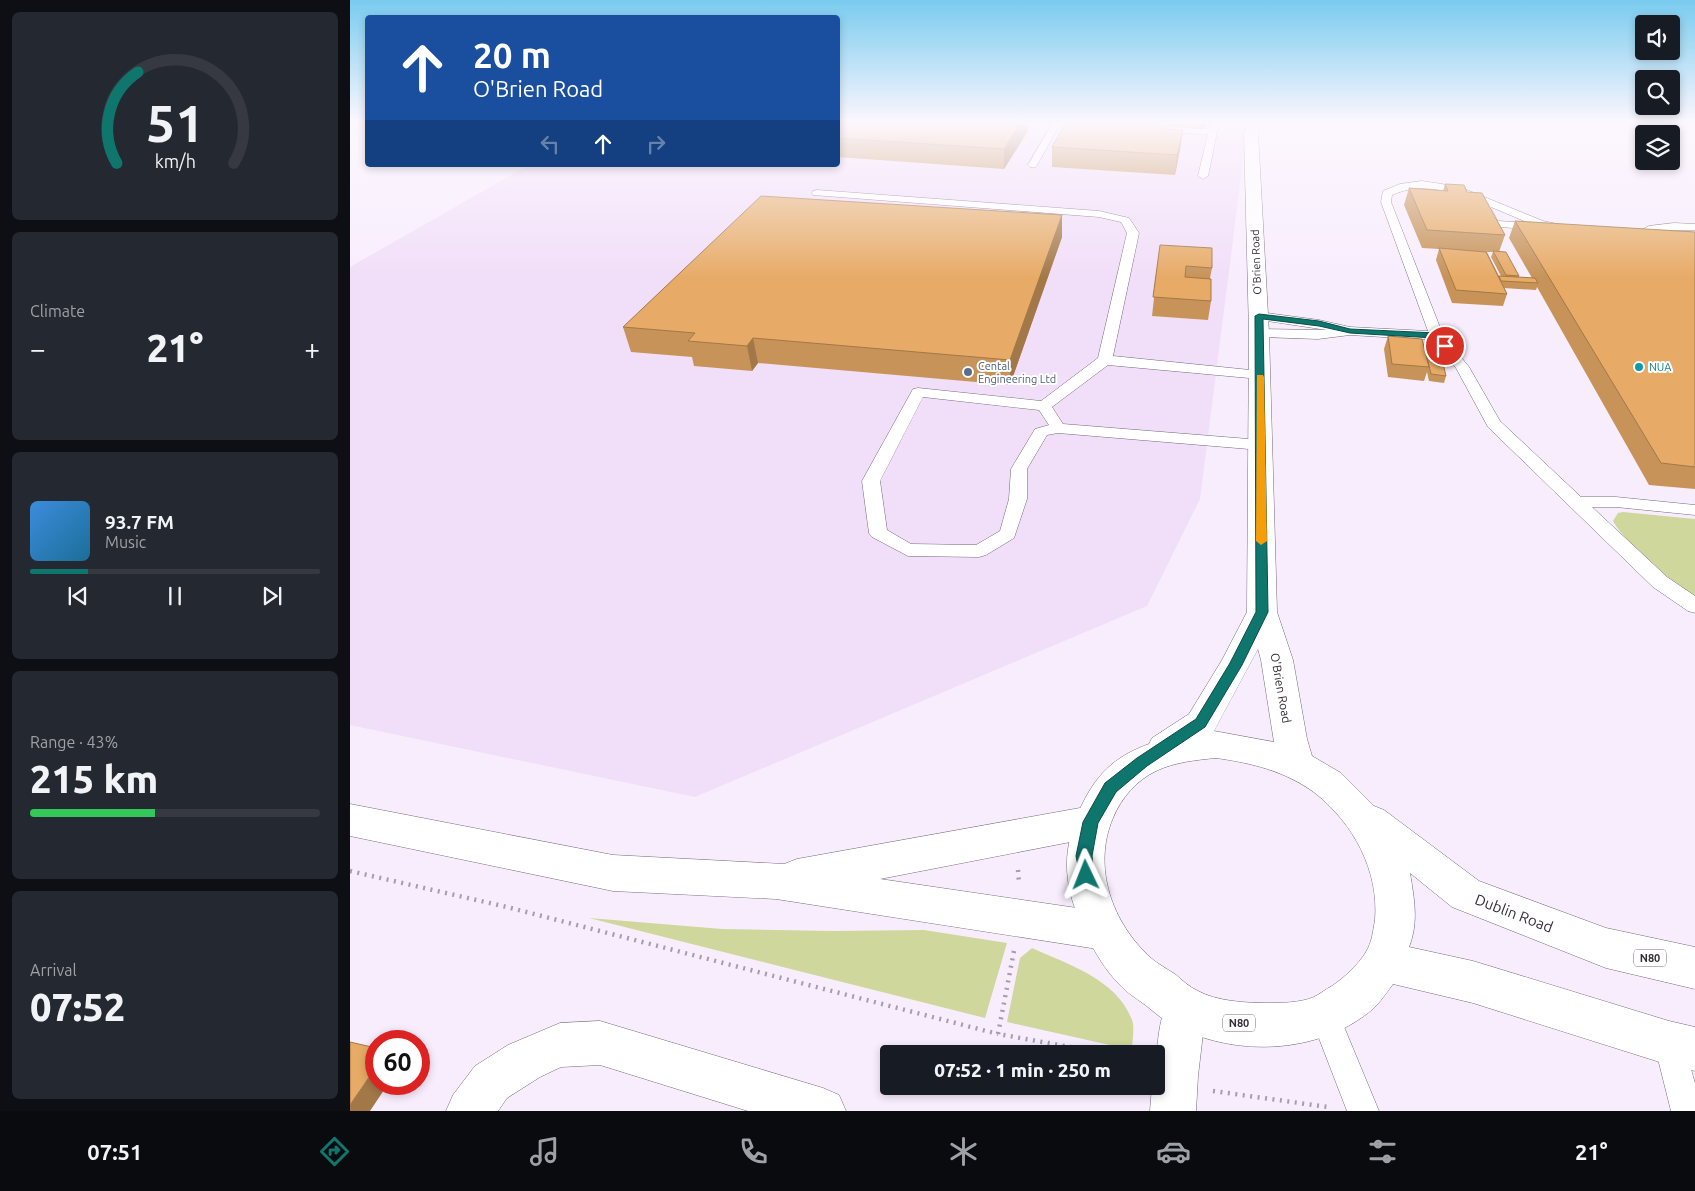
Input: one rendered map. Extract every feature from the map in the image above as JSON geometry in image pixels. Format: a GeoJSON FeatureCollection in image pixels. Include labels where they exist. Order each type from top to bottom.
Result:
{"type":"FeatureCollection","features":[{"type":"Feature","properties":{"kind":"main road","name":"O'Brien Road"},"geometry":{"type":"LineString","coordinates":[[1253,174],[1259,325],[1262,612],[1277,660],[1290,740],[1297,764]]}},
{"type":"Feature","properties":{"kind":"main road","name":"O'Brien Road"},"geometry":{"type":"LineString","coordinates":[[1142,762],[1201,723],[1235,665],[1262,612]]}},
{"type":"Feature","properties":{"kind":"main road","name":"N80"},"geometry":{"type":"LineString","coordinates":[[1216,744],[1257,750],[1297,764],[1328,784],[1356,809],[1380,844],[1394,883],[1396,923],[1385,962],[1361,993],[1325,1015],[1280,1025],[1232,1022],[1185,1008],[1134,971],[1104,931],[1088,894],[1084,856],[1091,822],[1110,787],[1142,762],[1177,748],[1216,744]]}},
{"type":"Feature","properties":{"kind":"main road","name":"Dublin Road"},"geometry":{"type":"LineString","coordinates":[[1356,809],[1466,894],[1606,948],[1695,968]]}},
{"type":"Feature","properties":{"kind":"main road"},"geometry":{"type":"LineString","coordinates":[[350,820],[613,873],[776,881],[1104,931]]}},
{"type":"Feature","properties":{"kind":"main road"},"geometry":{"type":"LineString","coordinates":[[776,881],[1091,822]]}},
{"type":"Feature","properties":{"kind":"main road"},"geometry":{"type":"LineString","coordinates":[[1385,962],[1473,982],[1682,1046]]}},
{"type":"Feature","properties":{"kind":"main road"},"geometry":{"type":"LineString","coordinates":[[1174,1093],[1185,1008]]}},
{"type":"Feature","properties":{"kind":"main road"},"geometry":{"type":"LineString","coordinates":[[470,1111],[491,1082],[524,1061],[560,1045],[600,1043],[822,1111]]}},
{"type":"Feature","properties":{"kind":"lane"},"geometry":{"type":"LineString","coordinates":[[1481,200],[1494,224],[1569,229],[1539,223],[1454,189],[1438,185],[1407,186],[1395,188],[1387,193],[1386,202],[1436,336],[1462,367],[1494,424],[1660,582],[1695,606]]}},
{"type":"Feature","properties":{"kind":"lane"},"geometry":{"type":"LineString","coordinates":[[817,193],[1099,214],[1125,220],[1133,233],[1105,360],[1044,406],[918,392],[872,481],[878,533],[908,550],[979,551],[1008,534],[1018,499],[1019,469],[1041,432],[1058,428],[1260,445]]}},
{"type":"Feature","properties":{"kind":"lane"},"geometry":{"type":"LineString","coordinates":[[1695,227],[1669,226],[1635,233],[1695,237]]}},
{"type":"Feature","properties":{"kind":"lane"},"geometry":{"type":"LineString","coordinates":[[1259,325],[1318,336],[1350,331],[1436,336]]}},
{"type":"Feature","properties":{"kind":"lane"},"geometry":{"type":"LineString","coordinates":[[1105,360],[1260,375]]}},
{"type":"Feature","properties":{"kind":"lane"},"geometry":{"type":"LineString","coordinates":[[1044,406],[1058,428]]}},
{"type":"Feature","properties":{"kind":"lane"},"geometry":{"type":"LineString","coordinates":[[1576,502],[1616,502],[1695,510]]}},
{"type":"Feature","properties":{"kind":"lane"},"geometry":{"type":"LineString","coordinates":[[1325,1015],[1351,1110]]}},
{"type":"Feature","properties":{"kind":"lane"},"geometry":{"type":"LineString","coordinates":[[1682,1046],[1687,1111]]}},
{"type":"Feature","properties":{"kind":"path"},"geometry":{"type":"LineString","coordinates":[[998,1034],[1021,918],[1016,836]]}},
{"type":"Feature","properties":{"kind":"path"},"geometry":{"type":"LineString","coordinates":[[350,871],[507,908],[998,1034],[1059,1045]]}},
{"type":"Feature","properties":{"kind":"path"},"geometry":{"type":"LineString","coordinates":[[1174,1093],[1211,1091],[1351,1110]]}},
{"type":"Feature","properties":{"kind":"shaded area"},"geometry":{"type":"Polygon","coordinates":[[[513,174],[1241,174],[1200,499],[1147,606],[695,797],[350,725],[350,267],[513,174]]]}},
{"type":"Feature","properties":{"kind":"green space"},"geometry":{"type":"Polygon","coordinates":[[[1618,513],[1695,519],[1695,596],[1662,572],[1628,541],[1613,521],[1618,513]]]}},
{"type":"Feature","properties":{"kind":"green space"},"geometry":{"type":"Polygon","coordinates":[[[589,918],[722,929],[924,930],[1007,943],[985,1018],[589,918]]]}},
{"type":"Feature","properties":{"kind":"green space"},"geometry":{"type":"Polygon","coordinates":[[[1032,948],[1075,967],[1103,983],[1125,1006],[1132,1020],[1132,1045],[1110,1045],[1007,1022],[1020,958],[1032,948]]]}},
{"type":"Feature","properties":{"kind":"building"},"geometry":{"type":"Polygon","coordinates":[[[1445,184],[1464,185],[1467,192],[1482,193],[1505,235],[1427,230],[1409,188],[1448,191],[1445,184]]]}},
{"type":"Feature","properties":{"kind":"building"},"geometry":{"type":"Polygon","coordinates":[[[761,196],[1062,215],[1010,360],[753,338],[747,346],[688,341],[695,333],[623,327],[761,196]]]}},
{"type":"Feature","properties":{"kind":"building","name":"NUA"},"geometry":{"type":"Polygon","coordinates":[[[1515,221],[1695,232],[1695,467],[1661,463],[1515,221]]]}},
{"type":"Feature","properties":{"kind":"building"},"geometry":{"type":"Polygon","coordinates":[[[1160,245],[1212,248],[1212,268],[1186,266],[1185,277],[1211,279],[1211,301],[1153,297],[1160,245]]]}},
{"type":"Feature","properties":{"kind":"building"},"geometry":{"type":"Polygon","coordinates":[[[1439,248],[1486,252],[1507,294],[1456,290],[1439,248]]]}},
{"type":"Feature","properties":{"kind":"building"},"geometry":{"type":"Polygon","coordinates":[[[1493,251],[1506,252],[1519,276],[1506,275],[1493,251]]]}},
{"type":"Feature","properties":{"kind":"building"},"geometry":{"type":"Polygon","coordinates":[[[1499,276],[1535,278],[1538,283],[1501,281],[1499,276]]]}},
{"type":"Feature","properties":{"kind":"building"},"geometry":{"type":"Polygon","coordinates":[[[1388,336],[1422,339],[1429,367],[1392,364],[1388,336]]]}},
{"type":"Feature","properties":{"kind":"building"},"geometry":{"type":"Polygon","coordinates":[[[1427,357],[1442,359],[1446,376],[1431,374],[1427,357]]]}},
{"type":"Feature","properties":{"kind":"building"},"geometry":{"type":"Polygon","coordinates":[[[350,1042],[365,1045],[365,1083],[350,1105],[350,1042]]]}},
{"type":"Feature","properties":{"kind":"slow traffic"},"geometry":{"type":"LineString","coordinates":[[1260,377],[1261,541]]}},
{"type":"Feature","properties":{"kind":"place","name":"NUA"},"geometry":{"type":"Point","coordinates":[1639,367]}},
{"type":"Feature","properties":{"kind":"place","name":"Cental Engineering Ltd"},"geometry":{"type":"Point","coordinates":[968,372]}},
{"type":"Feature","properties":{"kind":"route"},"geometry":{"type":"LineString","coordinates":[[1086,875],[1084,856],[1091,822],[1110,787],[1142,762],[1201,723],[1235,665],[1262,612],[1259,316],[1319,324],[1350,331],[1436,336],[1445,346]]}}]}
